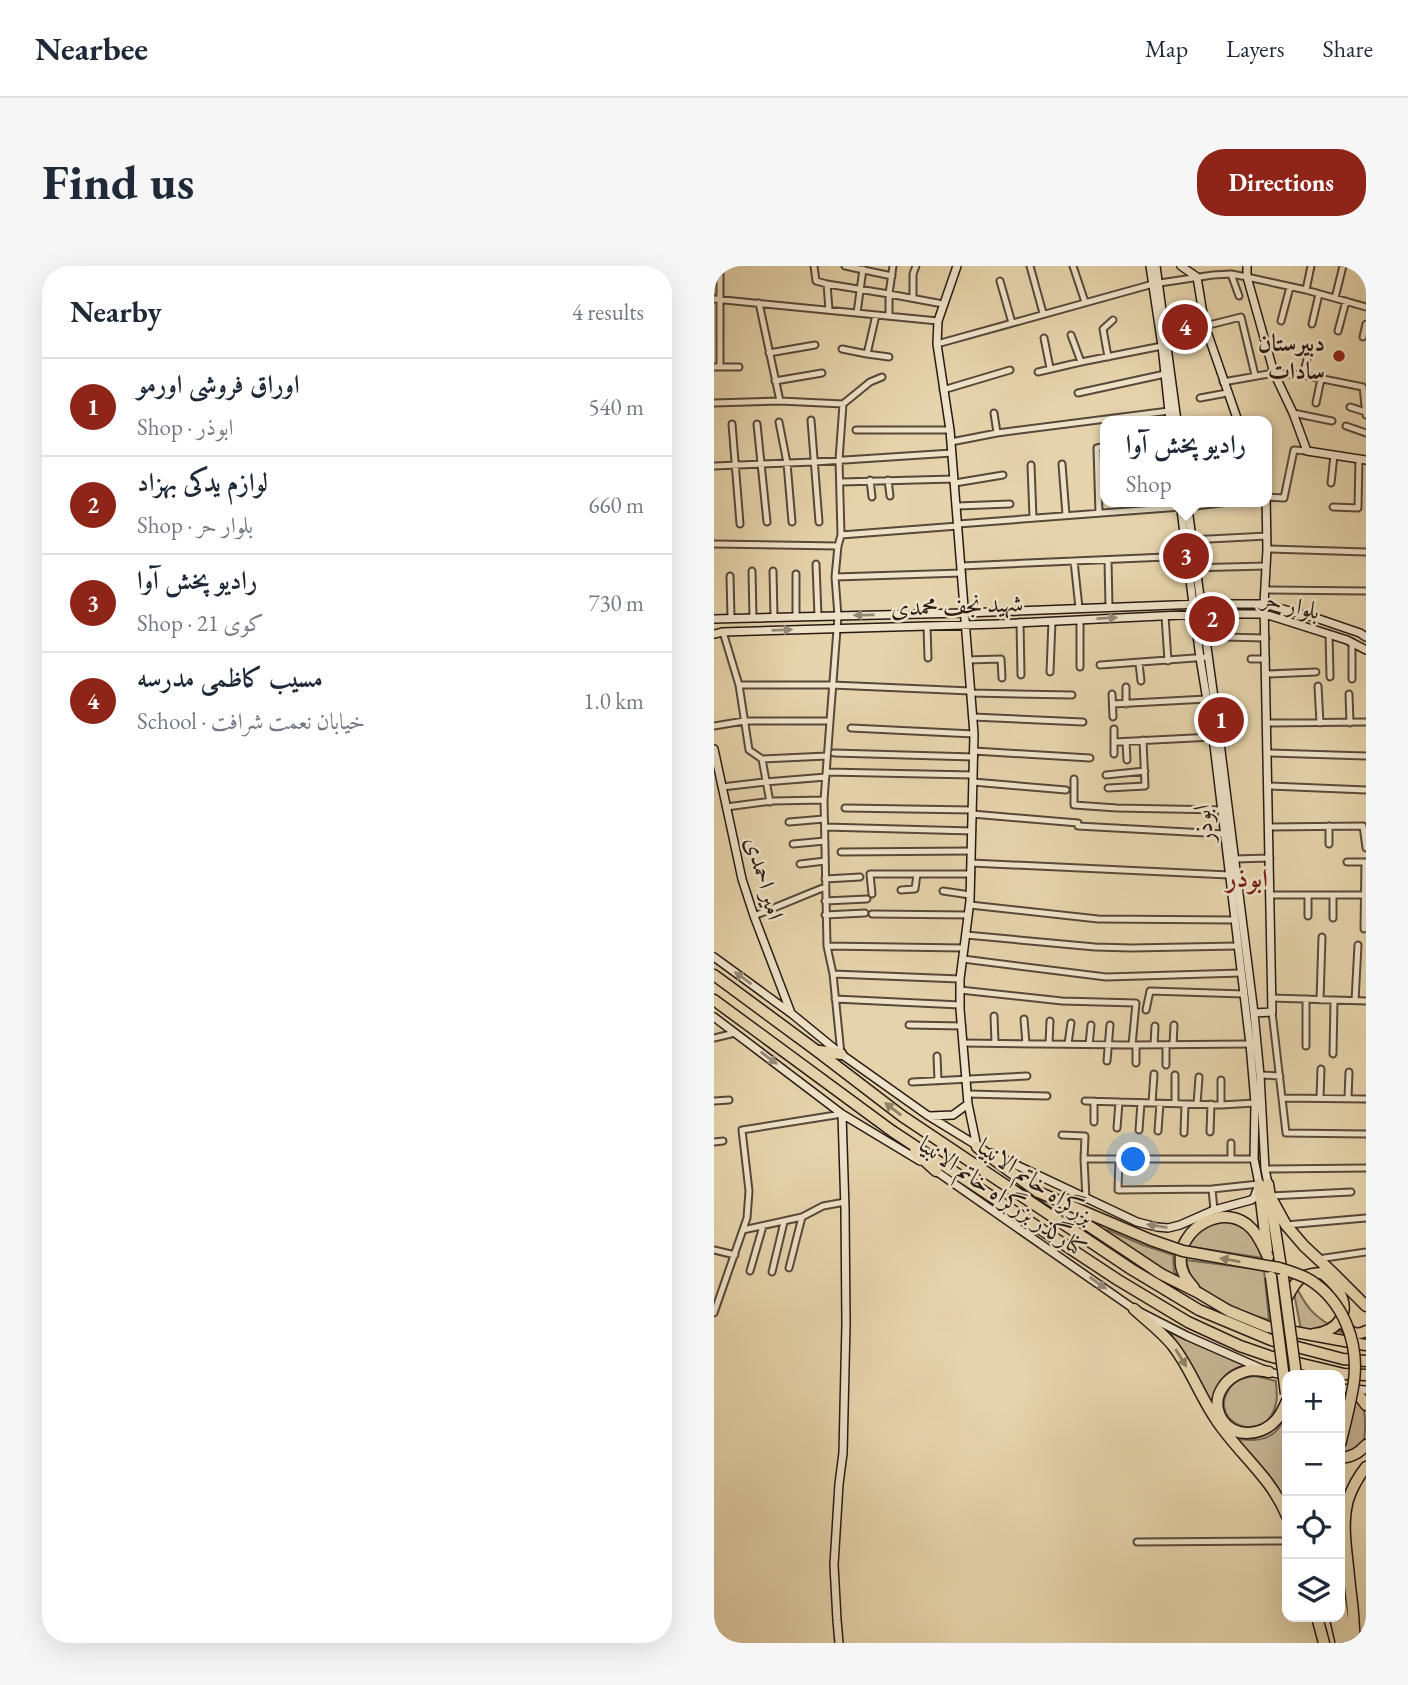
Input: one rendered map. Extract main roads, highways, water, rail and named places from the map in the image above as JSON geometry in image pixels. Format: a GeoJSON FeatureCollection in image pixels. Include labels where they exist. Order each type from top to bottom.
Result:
{"type":"FeatureCollection","features":[{"type":"Feature","properties":{"kind":"highway","name":"بزرگراه خاتم الانبیا"},"geometry":{"type":"LineString","coordinates":[[714,975],[902,1116],[1131,1269],[1199,1310],[1271,1340],[1343,1359],[1366,1361]]}},
{"type":"Feature","properties":{"kind":"highway","name":"بزرگراه خاتم الانبیا"},"geometry":{"type":"LineString","coordinates":[[714,1000],[892,1131],[1118,1280],[1188,1322],[1269,1356],[1344,1374],[1366,1375]]}},
{"type":"Feature","properties":{"kind":"highway"},"geometry":{"type":"LineString","coordinates":[[817,1051],[841,1054]]}},
{"type":"Feature","properties":{"kind":"highway"},"geometry":{"type":"LineString","coordinates":[[892,1131],[936,1171]]}},
{"type":"Feature","properties":{"kind":"highway"},"geometry":{"type":"LineString","coordinates":[[977,1147],[1038,1192],[1161,1274],[1229,1311],[1268,1327],[1366,1345]]}},
{"type":"Feature","properties":{"kind":"highway"},"geometry":{"type":"LineString","coordinates":[[1263,1184],[1286,1225],[1366,1306]]}},
{"type":"Feature","properties":{"kind":"highway"},"geometry":{"type":"LineString","coordinates":[[1263,1184],[1268,1258],[1283,1370]]}},
{"type":"Feature","properties":{"kind":"highway"},"geometry":{"type":"LineString","coordinates":[[1038,1192],[1183,1251],[1279,1268],[1310,1281],[1336,1306],[1344,1319],[1354,1351],[1354,1379],[1343,1433]]}},
{"type":"Feature","properties":{"kind":"highway"},"geometry":{"type":"LineString","coordinates":[[1270,1196],[1295,1370]]}},
{"type":"Feature","properties":{"kind":"highway"},"geometry":{"type":"LineString","coordinates":[[1197,1292],[1185,1277],[1181,1259],[1184,1242],[1190,1232],[1202,1223],[1217,1217],[1244,1222],[1252,1229],[1268,1258]]}},
{"type":"Feature","properties":{"kind":"highway"},"geometry":{"type":"LineString","coordinates":[[1286,1299],[1297,1281],[1306,1274],[1322,1273],[1339,1291],[1344,1304],[1342,1319],[1345,1326],[1356,1334],[1366,1331]]}},
{"type":"Feature","properties":{"kind":"highway"},"geometry":{"type":"LineString","coordinates":[[1134,1309],[1172,1344],[1217,1421],[1268,1481],[1282,1507]]}},
{"type":"Feature","properties":{"kind":"highway"},"geometry":{"type":"LineString","coordinates":[[1307,1335],[1322,1334],[1333,1329],[1342,1319]]}},
{"type":"Feature","properties":{"kind":"highway"},"geometry":{"type":"LineString","coordinates":[[1269,1372],[1252,1370],[1233,1376],[1223,1385],[1218,1396],[1218,1408],[1223,1421],[1242,1432],[1266,1429],[1282,1410]]}},
{"type":"Feature","properties":{"kind":"highway"},"geometry":{"type":"LineString","coordinates":[[1360,1390],[1366,1405]]}},
{"type":"Feature","properties":{"kind":"highway"},"geometry":{"type":"LineString","coordinates":[[1345,1457],[1357,1454],[1366,1445]]}},
{"type":"Feature","properties":{"kind":"highway"},"geometry":{"type":"LineString","coordinates":[[1352,1643],[1354,1616],[1345,1517],[1354,1486],[1366,1466]]}},
{"type":"Feature","properties":{"kind":"highway"},"geometry":{"type":"LineString","coordinates":[[1320,1622],[1325,1643]]}},
{"type":"Feature","properties":{"kind":"highway"},"geometry":{"type":"LineString","coordinates":[[1336,1622],[1340,1643]]}},
{"type":"Feature","properties":{"kind":"highway"},"geometry":{"type":"LineString","coordinates":[[1344,1622],[1352,1643]]}},
{"type":"Feature","properties":{"kind":"main road"},"geometry":{"type":"LineString","coordinates":[[957,266],[938,321],[937,344],[950,429],[974,734],[970,905],[960,979],[960,1005],[968,1104],[977,1147]]}},
{"type":"Feature","properties":{"kind":"main road"},"geometry":{"type":"LineString","coordinates":[[1150,266],[1156,284],[1176,416]]}},
{"type":"Feature","properties":{"kind":"main road"},"geometry":{"type":"LineString","coordinates":[[1156,266],[1170,416]]}},
{"type":"Feature","properties":{"kind":"main road"},"geometry":{"type":"LineString","coordinates":[[1181,266],[1197,277],[1205,326],[1236,416]]}},
{"type":"Feature","properties":{"kind":"main road"},"geometry":{"type":"LineString","coordinates":[[1247,266],[1247,277],[1274,373],[1307,451],[1363,460]]}},
{"type":"Feature","properties":{"kind":"main road"},"geometry":{"type":"LineString","coordinates":[[1184,507],[1197,604]]}},
{"type":"Feature","properties":{"kind":"main road"},"geometry":{"type":"LineString","coordinates":[[1254,1013],[1272,1012],[1264,604],[1267,507]]}},
{"type":"Feature","properties":{"kind":"main road","name":"بلوار حر"},"geometry":{"type":"LineString","coordinates":[[1197,604],[1264,604],[1320,619],[1366,637]]}},
{"type":"Feature","properties":{"kind":"main road","name":"شهید نجف محمدی"},"geometry":{"type":"LineString","coordinates":[[715,619],[1197,604]]}},
{"type":"Feature","properties":{"kind":"main road","name":"ابوذر"},"geometry":{"type":"LineString","coordinates":[[1197,604],[1207,699],[1215,728],[1213,737],[1221,810],[1250,1044],[1255,1103],[1254,1158],[1263,1184]]}},
{"type":"Feature","properties":{"kind":"main road"},"geometry":{"type":"LineString","coordinates":[[1079,608],[1080,620]]}},
{"type":"Feature","properties":{"kind":"main road","name":"بلوار حر"},"geometry":{"type":"LineString","coordinates":[[1199,614],[1265,614],[1352,642],[1366,650]]}},
{"type":"Feature","properties":{"kind":"main road","name":"شهید نجف محمدی"},"geometry":{"type":"LineString","coordinates":[[714,634],[1199,614]]}},
{"type":"Feature","properties":{"kind":"main road","name":"ابوذر"},"geometry":{"type":"LineString","coordinates":[[1204,658],[1254,1013],[1265,1169],[1263,1184]]}},
{"type":"Feature","properties":{"kind":"main road","name":"امیر احمدی"},"geometry":{"type":"LineString","coordinates":[[714,750],[742,879],[792,1014]]}},
{"type":"Feature","properties":{"kind":"main road","name":"کنارگذر بزرگراه خاتم الانبیا"},"geometry":{"type":"LineString","coordinates":[[714,957],[841,1054],[977,1147],[1137,1222],[1168,1228],[1180,1225],[1214,1210],[1251,1200],[1263,1184]]}},
{"type":"Feature","properties":{"kind":"main road","name":"کنارگذر بزرگراه خاتم الانبیا"},"geometry":{"type":"LineString","coordinates":[[714,1017],[842,1114],[936,1171],[1134,1309],[1187,1336],[1269,1372],[1282,1375]]}},
{"type":"Feature","properties":{"kind":"main road"},"geometry":{"type":"LineString","coordinates":[[928,1116],[953,1115],[968,1104]]}},
{"type":"Feature","properties":{"kind":"main road"},"geometry":{"type":"LineString","coordinates":[[839,1643],[834,1544],[843,1453],[846,1324],[842,1114]]}},
{"type":"Feature","properties":{"kind":"place","name":"مسیب کاظمی مدرسه"},"geometry":{"type":"Point","coordinates":[1185,327]}},
{"type":"Feature","properties":{"kind":"place","name":"دبیرستان سادات"},"geometry":{"type":"Point","coordinates":[1339,356]}},
{"type":"Feature","properties":{"kind":"place","name":"رادیو پخش آوا"},"geometry":{"type":"Point","coordinates":[1186,556]}},
{"type":"Feature","properties":{"kind":"place","name":"لوازم یدکی بهزاد"},"geometry":{"type":"Point","coordinates":[1212,619]}},
{"type":"Feature","properties":{"kind":"place","name":"اوراق فروشی اورمو"},"geometry":{"type":"Point","coordinates":[1221,720]}},
{"type":"Feature","properties":{"kind":"district","name":"ابوذر"},"geometry":{"type":"Point","coordinates":[1247,878]}}]}
